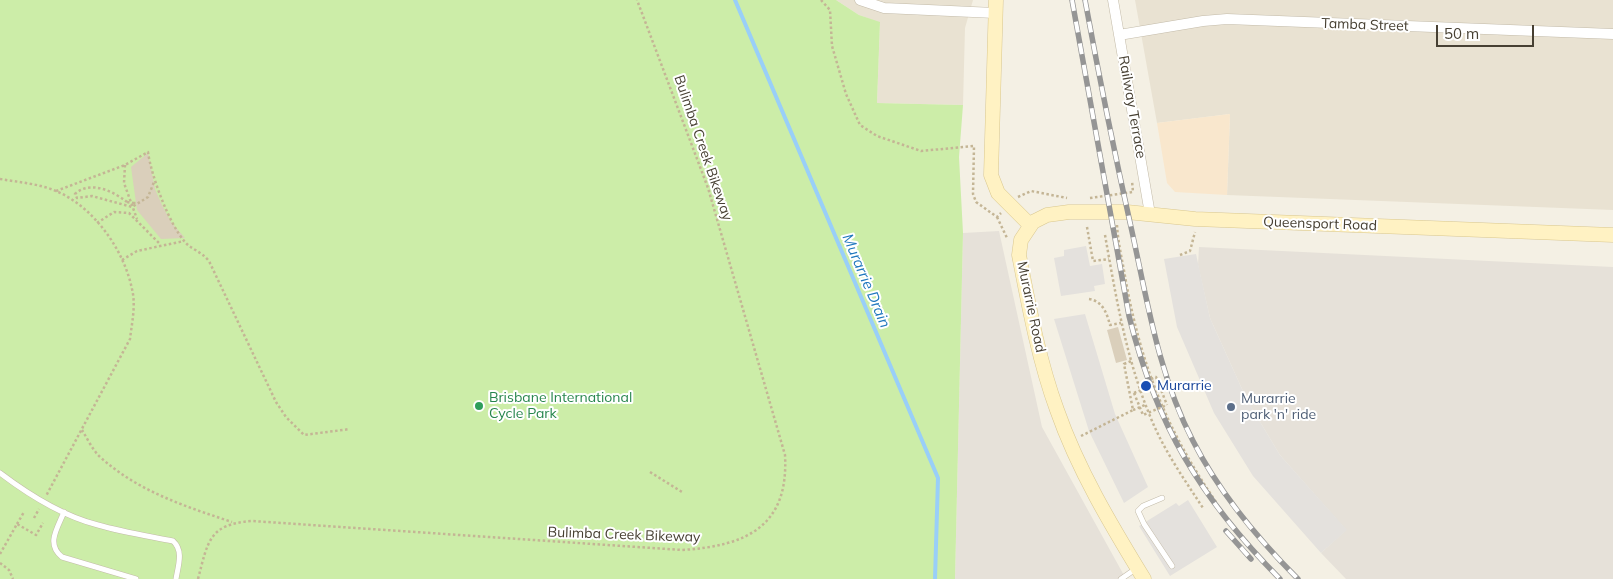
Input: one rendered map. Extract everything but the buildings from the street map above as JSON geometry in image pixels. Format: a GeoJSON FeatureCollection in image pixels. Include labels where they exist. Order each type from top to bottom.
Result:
{"type":"FeatureCollection","features":[{"type":"Feature","properties":{"kind":"street"},"geometry":{"type":"LineString","coordinates":[[860,0],[884,8],[996,7],[991,175],[998,194],[1030,225]]}},
{"type":"Feature","properties":{"kind":"street","name":"Railway Terrace"},"geometry":{"type":"LineString","coordinates":[[1112,0],[1150,214]]}},
{"type":"Feature","properties":{"kind":"street","name":"Tamba Street"},"geometry":{"type":"LineString","coordinates":[[1119,35],[1203,20],[1227,19],[1613,34]]}},
{"type":"Feature","properties":{"kind":"street","name":"Queensport Road"},"geometry":{"type":"LineString","coordinates":[[1030,225],[1042,217],[1057,213],[1104,211],[1195,219],[1613,235]]}},
{"type":"Feature","properties":{"kind":"street","name":"Murarrie Road"},"geometry":{"type":"LineString","coordinates":[[1030,225],[1024,233],[1019,250],[1041,355],[1057,410],[1080,465],[1140,574]]}},
{"type":"Feature","properties":{"kind":"lane"},"geometry":{"type":"LineString","coordinates":[[0,473],[27,494],[96,525],[172,541],[177,545],[180,556],[176,579]]}},
{"type":"Feature","properties":{"kind":"lane"},"geometry":{"type":"LineString","coordinates":[[1162,498],[1142,506],[1138,511],[1144,524],[1172,566]]}},
{"type":"Feature","properties":{"kind":"lane"},"geometry":{"type":"LineString","coordinates":[[64,512],[52,545],[56,552],[62,557],[136,579]]}},
{"type":"Feature","properties":{"kind":"lane"},"geometry":{"type":"LineString","coordinates":[[1121,579],[1140,574]]}},
{"type":"Feature","properties":{"kind":"path","name":"Bulimba Creek Bikeway"},"geometry":{"type":"LineString","coordinates":[[233,523],[252,522],[682,550],[706,549],[752,534],[772,517],[782,497],[786,475],[785,454],[708,188],[637,0]]}},
{"type":"Feature","properties":{"kind":"path"},"geometry":{"type":"LineString","coordinates":[[821,0],[830,10],[832,46],[846,94],[860,125],[877,136],[921,151],[974,146],[973,194],[976,202],[997,217],[1008,239],[1019,250]]}},
{"type":"Feature","properties":{"kind":"path"},"geometry":{"type":"LineString","coordinates":[[56,191],[125,166],[148,152],[154,182],[184,241],[198,249],[209,261],[276,402],[290,423],[304,435],[350,429]]}},
{"type":"Feature","properties":{"kind":"path"},"geometry":{"type":"LineString","coordinates":[[125,166],[124,183],[138,220]]}},
{"type":"Feature","properties":{"kind":"path"},"geometry":{"type":"LineString","coordinates":[[0,178],[56,191],[86,211],[108,234],[122,260],[132,289],[134,311],[130,338],[34,518]]}},
{"type":"Feature","properties":{"kind":"path"},"geometry":{"type":"LineString","coordinates":[[1081,198],[1133,192],[1132,178]]}},
{"type":"Feature","properties":{"kind":"path"},"geometry":{"type":"LineString","coordinates":[[136,203],[127,202],[104,189],[86,188],[75,194],[77,198],[92,196],[132,207],[148,198],[154,182]]}},
{"type":"Feature","properties":{"kind":"path"},"geometry":{"type":"LineString","coordinates":[[1018,197],[1031,191],[1056,197],[1073,198]]}},
{"type":"Feature","properties":{"kind":"path"},"geometry":{"type":"LineString","coordinates":[[97,223],[114,212],[129,212],[160,244]]}},
{"type":"Feature","properties":{"kind":"path"},"geometry":{"type":"LineString","coordinates":[[997,217],[1000,214]]}},
{"type":"Feature","properties":{"kind":"path"},"geometry":{"type":"LineString","coordinates":[[1117,225],[1131,309],[1151,379],[1164,413],[1190,464],[1216,502]]}},
{"type":"Feature","properties":{"kind":"path"},"geometry":{"type":"LineString","coordinates":[[1088,227],[1093,261],[1109,259]]}},
{"type":"Feature","properties":{"kind":"path"},"geometry":{"type":"LineString","coordinates":[[1180,255],[1190,251],[1195,232]]}},
{"type":"Feature","properties":{"kind":"path"},"geometry":{"type":"LineString","coordinates":[[1105,235],[1130,361],[1146,405],[1174,463],[1203,508]]}},
{"type":"Feature","properties":{"kind":"path"},"geometry":{"type":"LineString","coordinates":[[122,260],[137,251],[160,244],[184,241]]}},
{"type":"Feature","properties":{"kind":"path"},"geometry":{"type":"LineString","coordinates":[[1089,299],[1095,300],[1104,309],[1110,325],[1121,323]]}},
{"type":"Feature","properties":{"kind":"path"},"geometry":{"type":"LineString","coordinates":[[1130,361],[1124,364],[1133,410]]}},
{"type":"Feature","properties":{"kind":"path"},"geometry":{"type":"LineString","coordinates":[[1141,390],[1134,393],[1143,415],[1167,404],[1156,377],[1151,379]]}},
{"type":"Feature","properties":{"kind":"path"},"geometry":{"type":"LineString","coordinates":[[1084,434],[1101,424],[1146,405]]}},
{"type":"Feature","properties":{"kind":"path"},"geometry":{"type":"LineString","coordinates":[[82,430],[98,455],[136,483],[163,499],[233,523]]}},
{"type":"Feature","properties":{"kind":"path"},"geometry":{"type":"LineString","coordinates":[[650,472],[682,492]]}},
{"type":"Feature","properties":{"kind":"path"},"geometry":{"type":"LineString","coordinates":[[0,554],[24,512]]}},
{"type":"Feature","properties":{"kind":"path"},"geometry":{"type":"LineString","coordinates":[[17,524],[36,535],[43,523]]}},
{"type":"Feature","properties":{"kind":"path"},"geometry":{"type":"LineString","coordinates":[[198,579],[206,549],[213,536],[221,528],[233,523]]}},
{"type":"Feature","properties":{"kind":"path"},"geometry":{"type":"LineString","coordinates":[[0,563],[9,570],[13,579]]}},
{"type":"Feature","properties":{"kind":"shaded area"},"geometry":{"type":"Polygon","coordinates":[[[836,0],[973,0],[965,28],[963,105],[877,103],[880,23],[859,15],[836,0]]]}},
{"type":"Feature","properties":{"kind":"shaded area"},"geometry":{"type":"Polygon","coordinates":[[[1135,0],[1613,0],[1613,210],[1227,195],[1230,114],[1157,123],[1135,0]]]}},
{"type":"Feature","properties":{"kind":"shaded area"},"geometry":{"type":"Polygon","coordinates":[[[1230,114],[1227,195],[1175,192],[1167,183],[1157,123],[1230,114]]]}},
{"type":"Feature","properties":{"kind":"shaded area"},"geometry":{"type":"Polygon","coordinates":[[[999,231],[1042,427],[1126,579],[955,579],[963,233],[999,231]]]}},
{"type":"Feature","properties":{"kind":"shaded area"},"geometry":{"type":"Polygon","coordinates":[[[1086,246],[1090,266],[1102,264],[1105,284],[1094,286],[1095,291],[1061,296],[1054,258],[1064,256],[1064,250],[1086,246]]]}},
{"type":"Feature","properties":{"kind":"shaded area"},"geometry":{"type":"Polygon","coordinates":[[[1199,247],[1613,267],[1613,579],[1346,579],[1321,553],[1346,530],[1280,455],[1247,400],[1210,318],[1198,265],[1199,247]]]}},
{"type":"Feature","properties":{"kind":"shaded area","name":"Murarrie park 'n' ride"},"geometry":{"type":"Polygon","coordinates":[[[1196,254],[1210,318],[1247,400],[1280,455],[1347,530],[1321,553],[1253,476],[1214,413],[1177,327],[1164,259],[1196,254]]]}},
{"type":"Feature","properties":{"kind":"shaded area"},"geometry":{"type":"Polygon","coordinates":[[[1085,314],[1115,414],[1148,487],[1124,503],[1089,431],[1054,319],[1085,314]]]}},
{"type":"Feature","properties":{"kind":"shaded area"},"geometry":{"type":"Polygon","coordinates":[[[1188,500],[1217,547],[1170,576],[1139,526],[1176,503],[1179,506],[1188,500]]]}},
{"type":"Feature","properties":{"kind":"green space","name":"Brisbane International Cycle Park"},"geometry":{"type":"Polygon","coordinates":[[[0,0],[836,0],[859,15],[880,22],[877,103],[963,105],[959,157],[963,233],[955,579],[0,579],[0,0]]]}},
{"type":"Feature","properties":{"kind":"waterway","name":"Murarrie Drain"},"geometry":{"type":"LineString","coordinates":[[735,0],[938,478],[935,579]]}},
{"type":"Feature","properties":{"kind":"railway"},"geometry":{"type":"LineString","coordinates":[[1072,0],[1129,316],[1153,392],[1185,458],[1205,489],[1227,519],[1280,579]]}},
{"type":"Feature","properties":{"kind":"railway"},"geometry":{"type":"LineString","coordinates":[[1085,0],[1148,309],[1171,389],[1193,441],[1227,496],[1254,531],[1298,579]]}},
{"type":"Feature","properties":{"kind":"railway"},"geometry":{"type":"LineString","coordinates":[[1226,531],[1251,559]]}},
{"type":"Feature","properties":{"kind":"place","name":"Murarrie"},"geometry":{"type":"Point","coordinates":[1146,386]}},
{"type":"Feature","properties":{"kind":"place","name":"Brisbane International Cycle Park"},"geometry":{"type":"Point","coordinates":[479,406]}},
{"type":"Feature","properties":{"kind":"place","name":"Murarrie park 'n' ride"},"geometry":{"type":"Point","coordinates":[1231,407]}}]}
